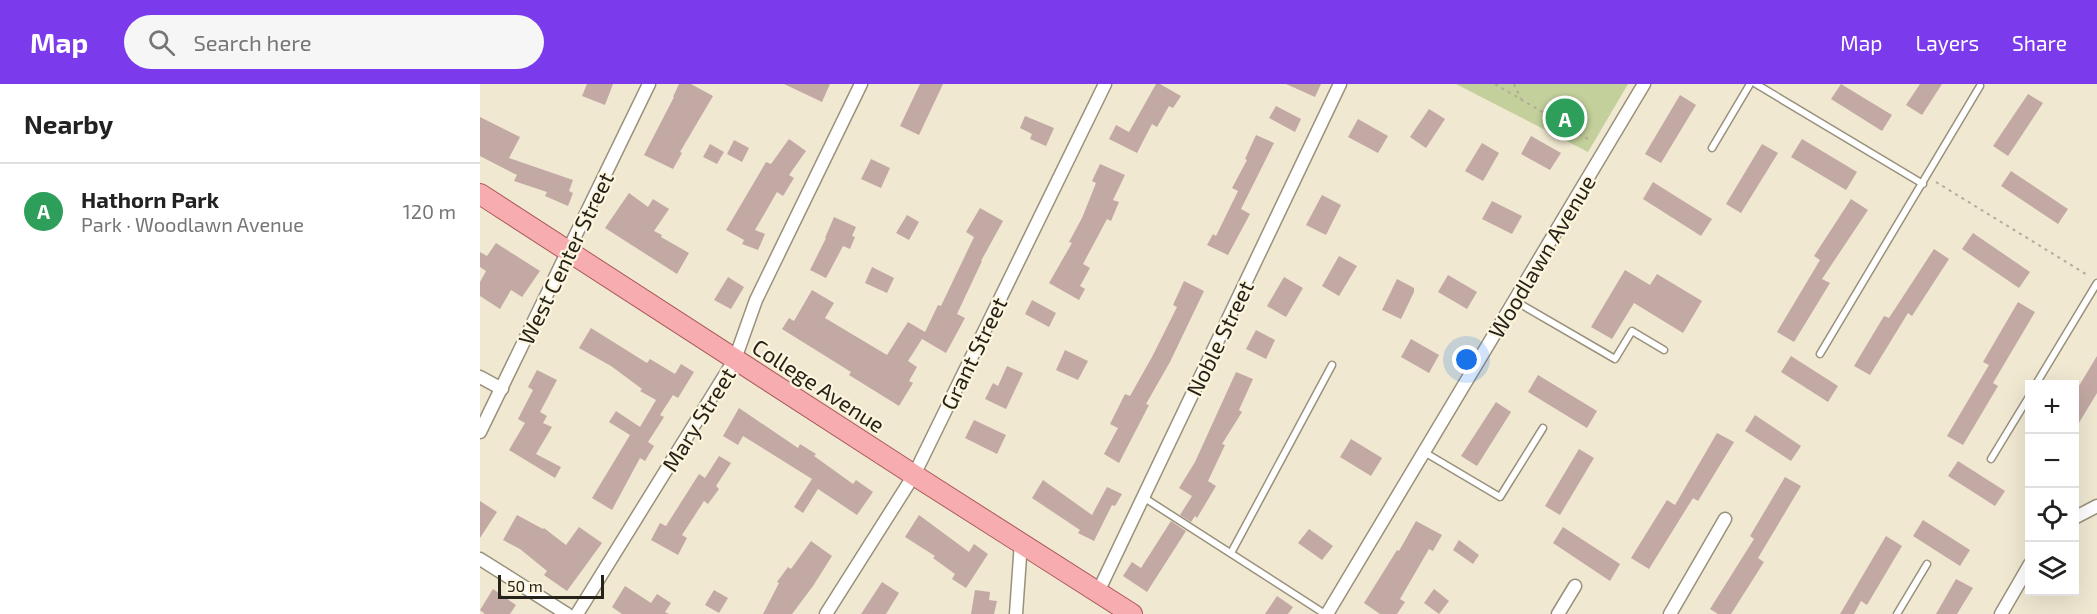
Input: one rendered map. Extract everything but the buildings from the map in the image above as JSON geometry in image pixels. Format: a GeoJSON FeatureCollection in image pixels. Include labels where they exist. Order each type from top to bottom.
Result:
{"type":"FeatureCollection","features":[{"type":"Feature","properties":{"kind":"main road","name":"College Avenue"},"geometry":{"type":"LineString","coordinates":[[480,194],[1132,614]]}},
{"type":"Feature","properties":{"kind":"street","name":"West Center Street"},"geometry":{"type":"LineString","coordinates":[[480,432],[649,84]]}},
{"type":"Feature","properties":{"kind":"street","name":"Mary Street"},"geometry":{"type":"LineString","coordinates":[[577,614],[735,359],[756,300],[861,84]]}},
{"type":"Feature","properties":{"kind":"street","name":"Grant Street"},"geometry":{"type":"LineString","coordinates":[[826,614],[914,475],[1105,84]]}},
{"type":"Feature","properties":{"kind":"street","name":"Noble Street"},"geometry":{"type":"LineString","coordinates":[[1098,592],[1340,84]]}},
{"type":"Feature","properties":{"kind":"street","name":"Woodlawn Avenue"},"geometry":{"type":"LineString","coordinates":[[1326,614],[1644,84]]}},
{"type":"Feature","properties":{"kind":"street"},"geometry":{"type":"LineString","coordinates":[[480,378],[502,389]]}},
{"type":"Feature","properties":{"kind":"street"},"geometry":{"type":"LineString","coordinates":[[2079,516],[2097,507]]}},
{"type":"Feature","properties":{"kind":"street"},"geometry":{"type":"LineString","coordinates":[[1670,614],[1725,519]]}},
{"type":"Feature","properties":{"kind":"street"},"geometry":{"type":"LineString","coordinates":[[1016,614],[1021,542]]}},
{"type":"Feature","properties":{"kind":"street"},"geometry":{"type":"LineString","coordinates":[[480,559],[567,614]]}},
{"type":"Feature","properties":{"kind":"street"},"geometry":{"type":"LineString","coordinates":[[2001,614],[2025,573]]}},
{"type":"Feature","properties":{"kind":"street"},"geometry":{"type":"LineString","coordinates":[[1558,614],[1575,586]]}},
{"type":"Feature","properties":{"kind":"lane"},"geometry":{"type":"LineString","coordinates":[[1712,148],[1750,84]]}},
{"type":"Feature","properties":{"kind":"lane"},"geometry":{"type":"LineString","coordinates":[[1756,84],[1923,184]]}},
{"type":"Feature","properties":{"kind":"lane"},"geometry":{"type":"LineString","coordinates":[[1820,354],[1980,86]]}},
{"type":"Feature","properties":{"kind":"lane"},"geometry":{"type":"LineString","coordinates":[[2038,380],[2097,282]]}},
{"type":"Feature","properties":{"kind":"lane"},"geometry":{"type":"LineString","coordinates":[[1514,301],[1615,358],[1632,331],[1664,350]]}},
{"type":"Feature","properties":{"kind":"lane"},"geometry":{"type":"LineString","coordinates":[[1231,553],[1332,365]]}},
{"type":"Feature","properties":{"kind":"lane"},"geometry":{"type":"LineString","coordinates":[[1990,459],[2025,403]]}},
{"type":"Feature","properties":{"kind":"lane"},"geometry":{"type":"LineString","coordinates":[[1424,452],[1500,497],[1543,428]]}},
{"type":"Feature","properties":{"kind":"lane"},"geometry":{"type":"LineString","coordinates":[[1143,496],[1326,614]]}},
{"type":"Feature","properties":{"kind":"lane"},"geometry":{"type":"LineString","coordinates":[[1897,614],[1927,564]]}},
{"type":"Feature","properties":{"kind":"path"},"geometry":{"type":"LineString","coordinates":[[1495,84],[1588,138]]}},
{"type":"Feature","properties":{"kind":"path"},"geometry":{"type":"LineString","coordinates":[[1514,84],[1521,99]]}},
{"type":"Feature","properties":{"kind":"path"},"geometry":{"type":"LineString","coordinates":[[1927,177],[2097,282]]}},
{"type":"Feature","properties":{"kind":"green space"},"geometry":{"type":"Polygon","coordinates":[[[1456,84],[1628,84],[1588,152],[1456,84]]]}},
{"type":"Feature","properties":{"kind":"place","name":"Hathorn Park"},"geometry":{"type":"Point","coordinates":[1565,118]}}]}
